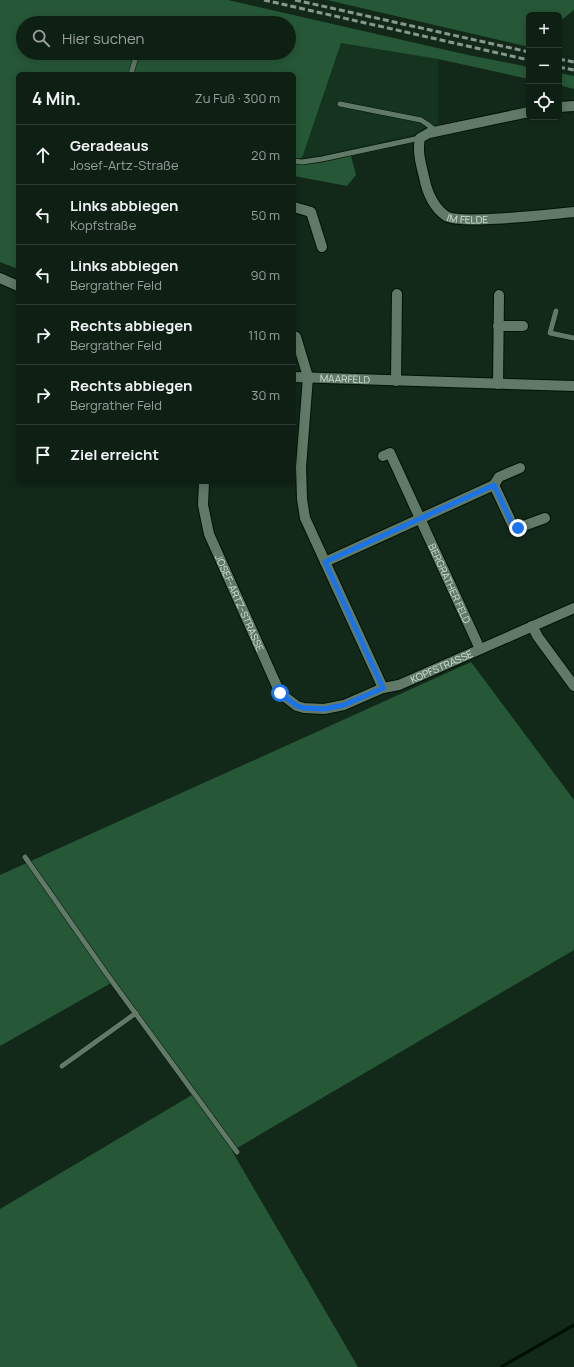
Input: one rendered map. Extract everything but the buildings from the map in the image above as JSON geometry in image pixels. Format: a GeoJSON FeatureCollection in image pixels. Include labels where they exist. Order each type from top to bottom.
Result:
{"type":"FeatureCollection","features":[{"type":"Feature","properties":{"kind":"street"},"geometry":{"type":"LineString","coordinates":[[562,107],[574,106]]}},
{"type":"Feature","properties":{"kind":"street"},"geometry":{"type":"LineString","coordinates":[[420,138],[429,133],[526,113]]}},
{"type":"Feature","properties":{"kind":"street","name":"IM FELDE"},"geometry":{"type":"LineString","coordinates":[[420,138],[418,146],[419,155],[426,186],[432,201],[438,209],[448,217],[478,220],[574,212]]}},
{"type":"Feature","properties":{"kind":"street"},"geometry":{"type":"LineString","coordinates":[[296,208],[311,212],[322,247]]}},
{"type":"Feature","properties":{"kind":"street"},"geometry":{"type":"LineString","coordinates":[[0,278],[16,285]]}},
{"type":"Feature","properties":{"kind":"street"},"geometry":{"type":"LineString","coordinates":[[396,381],[397,294]]}},
{"type":"Feature","properties":{"kind":"street"},"geometry":{"type":"LineString","coordinates":[[498,384],[499,295]]}},
{"type":"Feature","properties":{"kind":"street"},"geometry":{"type":"LineString","coordinates":[[498,326],[523,326]]}},
{"type":"Feature","properties":{"kind":"street"},"geometry":{"type":"LineString","coordinates":[[296,337],[308,377],[301,466],[302,499],[305,518],[383,688]]}},
{"type":"Feature","properties":{"kind":"street","name":"MAARFELD"},"geometry":{"type":"LineString","coordinates":[[296,377],[574,386]]}},
{"type":"Feature","properties":{"kind":"street","name":"BERGRATHER FELD"},"geometry":{"type":"LineString","coordinates":[[383,456],[390,453],[480,649]]}},
{"type":"Feature","properties":{"kind":"street"},"geometry":{"type":"LineString","coordinates":[[325,562],[494,485],[499,477],[520,468]]}},
{"type":"Feature","properties":{"kind":"street","name":"JOSEF-ARTZ-STRASSE"},"geometry":{"type":"LineString","coordinates":[[204,484],[203,505],[209,534],[280,693],[297,706],[304,708]]}},
{"type":"Feature","properties":{"kind":"street"},"geometry":{"type":"LineString","coordinates":[[494,485],[514,528],[518,528],[545,518]]}},
{"type":"Feature","properties":{"kind":"street","name":"KOPFSTRASSE"},"geometry":{"type":"LineString","coordinates":[[304,708],[324,709],[344,705],[383,688],[399,685],[574,608]]}},
{"type":"Feature","properties":{"kind":"street"},"geometry":{"type":"LineString","coordinates":[[532,626],[538,637],[574,686]]}},
{"type":"Feature","properties":{"kind":"lane"},"geometry":{"type":"LineString","coordinates":[[132,72],[136,60]]}},
{"type":"Feature","properties":{"kind":"lane"},"geometry":{"type":"LineString","coordinates":[[340,104],[421,120],[436,132]]}},
{"type":"Feature","properties":{"kind":"lane"},"geometry":{"type":"LineString","coordinates":[[296,161],[302,162],[322,159],[420,138]]}},
{"type":"Feature","properties":{"kind":"lane"},"geometry":{"type":"LineString","coordinates":[[556,311],[550,333],[574,338]]}},
{"type":"Feature","properties":{"kind":"lane"},"geometry":{"type":"LineString","coordinates":[[25,857],[106,973],[237,1152]]}},
{"type":"Feature","properties":{"kind":"lane"},"geometry":{"type":"LineString","coordinates":[[62,1066],[136,1013]]}},
{"type":"Feature","properties":{"kind":"shaded area"},"geometry":{"type":"Polygon","coordinates":[[[0,0],[228,0],[468,55],[526,66],[526,78],[438,59],[341,43],[302,158],[296,158],[296,72],[16,72],[16,268],[0,262],[0,0]]]}},
{"type":"Feature","properties":{"kind":"shaded area"},"geometry":{"type":"Polygon","coordinates":[[[327,0],[574,0],[574,10],[562,20],[562,12],[526,12],[526,46],[327,0]]]}},
{"type":"Feature","properties":{"kind":"shaded area"},"geometry":{"type":"Polygon","coordinates":[[[341,42],[438,59],[438,126],[425,130],[421,133],[302,158],[341,42]]]}},
{"type":"Feature","properties":{"kind":"shaded area"},"geometry":{"type":"Polygon","coordinates":[[[562,74],[574,76],[574,89],[562,86],[562,74]]]}},
{"type":"Feature","properties":{"kind":"shaded area"},"geometry":{"type":"Polygon","coordinates":[[[351,156],[356,175],[347,186],[296,176],[296,164],[330,161],[351,156]]]}},
{"type":"Feature","properties":{"kind":"shaded area"},"geometry":{"type":"Polygon","coordinates":[[[471,662],[574,800],[574,950],[232,1151],[358,1367],[0,1367],[0,1209],[192,1095],[111,983],[0,1046],[0,875],[471,662]]]}},
{"type":"Feature","properties":{"kind":"waterway"},"geometry":{"type":"LineString","coordinates":[[501,1367],[574,1325]]}},
{"type":"Feature","properties":{"kind":"railway"},"geometry":{"type":"LineString","coordinates":[[264,0],[526,59]]}},
{"type":"Feature","properties":{"kind":"railway"},"geometry":{"type":"LineString","coordinates":[[295,0],[526,51]]}},
{"type":"Feature","properties":{"kind":"railway"},"geometry":{"type":"LineString","coordinates":[[562,60],[574,62]]}},
{"type":"Feature","properties":{"kind":"railway"},"geometry":{"type":"LineString","coordinates":[[562,68],[574,70]]}},
{"type":"Feature","properties":{"kind":"route"},"geometry":{"type":"LineString","coordinates":[[280,693],[297,706],[304,708],[324,709],[344,705],[383,688],[325,562],[494,485],[514,528],[518,528]]}}]}
